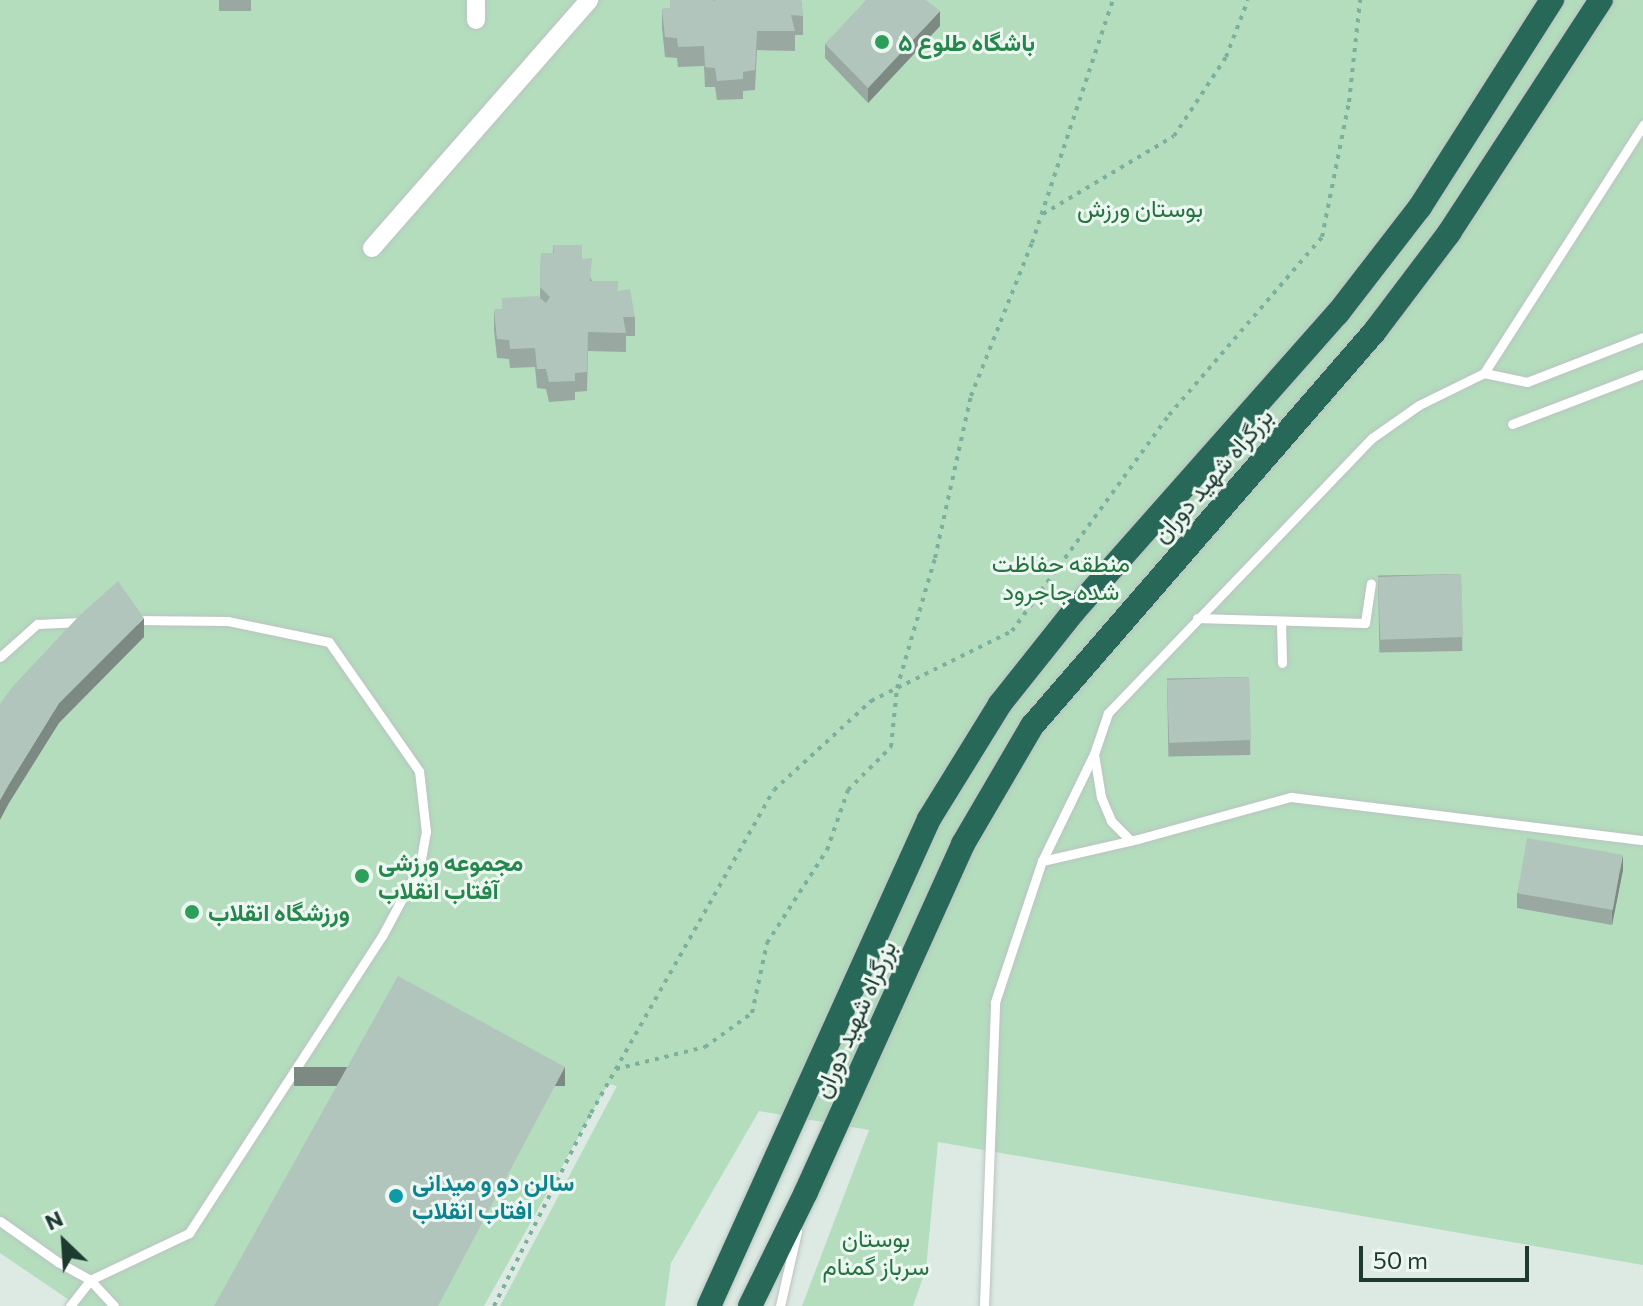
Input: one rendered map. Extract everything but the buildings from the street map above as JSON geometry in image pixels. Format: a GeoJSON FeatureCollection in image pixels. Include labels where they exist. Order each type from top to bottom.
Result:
{"type":"FeatureCollection","features":[{"type":"Feature","properties":{"kind":"highway","name":"بزرگراه شهید دوران"},"geometry":{"type":"LineString","coordinates":[[709,1306],[929,819],[1000,704],[1074,611],[1338,313],[1420,207],[1552,0]]}},
{"type":"Feature","properties":{"kind":"highway","name":"بزرگراه شهید دوران"},"geometry":{"type":"LineString","coordinates":[[750,1306],[806,1192],[963,844],[1032,726],[1375,331],[1449,233],[1601,0]]}},
{"type":"Feature","properties":{"kind":"street"},"geometry":{"type":"LineString","coordinates":[[476,0],[476,20]]}},
{"type":"Feature","properties":{"kind":"street"},"geometry":{"type":"LineString","coordinates":[[372,248],[589,0]]}},
{"type":"Feature","properties":{"kind":"lane"},"geometry":{"type":"LineString","coordinates":[[984,1306],[995,1002],[1042,861],[1094,754],[1108,713],[1372,438],[1419,405],[1484,373],[1643,125]]}},
{"type":"Feature","properties":{"kind":"lane"},"geometry":{"type":"LineString","coordinates":[[1484,373],[1527,382],[1643,337]]}},
{"type":"Feature","properties":{"kind":"lane"},"geometry":{"type":"LineString","coordinates":[[1512,424],[1643,374]]}},
{"type":"Feature","properties":{"kind":"lane"},"geometry":{"type":"LineString","coordinates":[[1197,618],[1365,623],[1371,583]]}},
{"type":"Feature","properties":{"kind":"lane"},"geometry":{"type":"LineString","coordinates":[[70,1306],[90,1280],[189,1233],[382,936],[420,865],[426,832],[419,771],[329,642],[228,621],[113,621]]}},
{"type":"Feature","properties":{"kind":"lane"},"geometry":{"type":"LineString","coordinates":[[1281,621],[1282,663]]}},
{"type":"Feature","properties":{"kind":"lane"},"geometry":{"type":"LineString","coordinates":[[0,657],[37,624],[98,622]]}},
{"type":"Feature","properties":{"kind":"lane"},"geometry":{"type":"LineString","coordinates":[[1094,754],[1101,797],[1111,821],[1131,841]]}},
{"type":"Feature","properties":{"kind":"lane"},"geometry":{"type":"LineString","coordinates":[[1042,861],[1131,841],[1291,797],[1643,840]]}},
{"type":"Feature","properties":{"kind":"lane"},"geometry":{"type":"LineString","coordinates":[[780,1306],[806,1192]]}},
{"type":"Feature","properties":{"kind":"lane"},"geometry":{"type":"LineString","coordinates":[[0,1221],[58,1262],[90,1280],[114,1306]]}},
{"type":"Feature","properties":{"kind":"path"},"geometry":{"type":"LineString","coordinates":[[616,1069],[705,1047],[752,1013],[767,943],[827,850],[848,790],[891,747],[897,688],[935,558],[971,396],[1041,215],[1113,0]]}},
{"type":"Feature","properties":{"kind":"path"},"geometry":{"type":"LineString","coordinates":[[1041,215],[1174,136],[1226,57],[1248,0]]}},
{"type":"Feature","properties":{"kind":"path"},"geometry":{"type":"LineString","coordinates":[[494,1306],[616,1069],[774,790],[871,701],[1012,631],[1169,415],[1322,237],[1349,102],[1360,0]]}},
{"type":"Feature","properties":{"kind":"green space","name":"منطقه حفاظت شده جاجرود"},"geometry":{"type":"Polygon","coordinates":[[[0,0],[1643,0],[1643,1265],[938,1142],[926,1269],[913,1306],[802,1306],[869,1130],[759,1111],[671,1263],[665,1306],[500,1306],[617,1086],[608,1084],[484,1306],[78,1306],[0,1253],[0,0]]]}},
{"type":"Feature","properties":{"kind":"place","name":"باشگاه طلوع ۵"},"geometry":{"type":"Point","coordinates":[882,42]}},
{"type":"Feature","properties":{"kind":"place","name":"مجموعه ورزشی آفتاب انقلاب"},"geometry":{"type":"Point","coordinates":[362,876]}},
{"type":"Feature","properties":{"kind":"place","name":"ورزشگاه انقلاب"},"geometry":{"type":"Point","coordinates":[192,912]}},
{"type":"Feature","properties":{"kind":"place","name":"سالن دو و میدانی افتاب انقلاب"},"geometry":{"type":"Point","coordinates":[396,1196]}},
{"type":"Feature","properties":{"kind":"park label","name":"بوستان ورزش"},"geometry":{"type":"Point","coordinates":[1140,208]}},
{"type":"Feature","properties":{"kind":"park label","name":"بوستان سرباز گمنام"},"geometry":{"type":"Point","coordinates":[876,1252]}}]}
